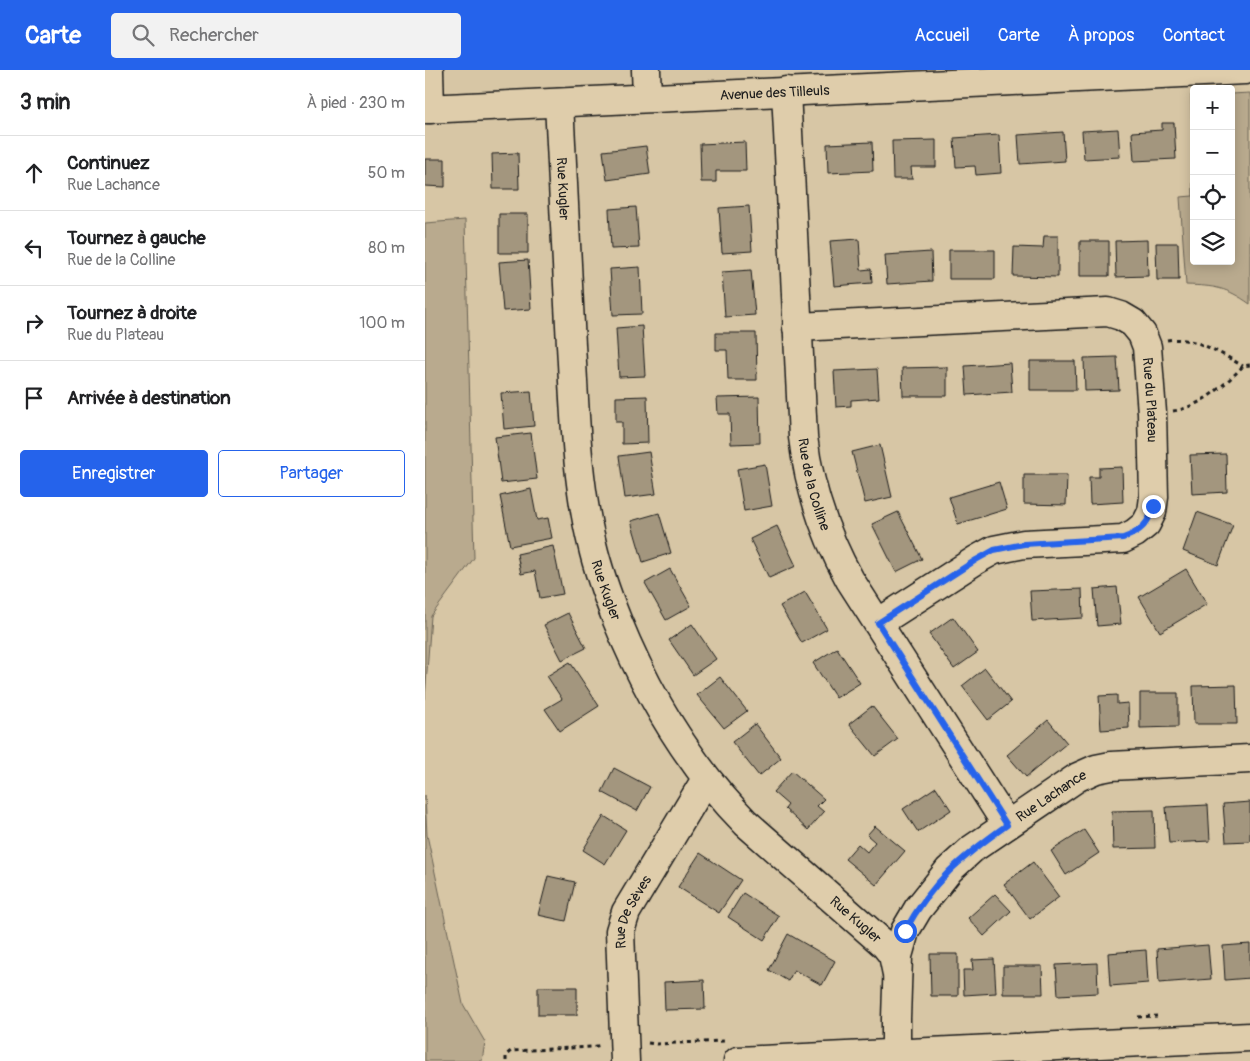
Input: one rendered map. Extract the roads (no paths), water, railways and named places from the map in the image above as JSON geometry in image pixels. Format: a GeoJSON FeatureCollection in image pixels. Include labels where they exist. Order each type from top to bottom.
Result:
{"type":"FeatureCollection","features":[{"type":"Feature","properties":{"kind":"street"},"geometry":{"type":"LineString","coordinates":[[428,109],[429,70]]}},
{"type":"Feature","properties":{"kind":"street"},"geometry":{"type":"LineString","coordinates":[[646,70],[647,97]]}},
{"type":"Feature","properties":{"kind":"street","name":"Avenue des Tilleuls"},"geometry":{"type":"LineString","coordinates":[[428,109],[647,97],[1245,70]]}},
{"type":"Feature","properties":{"kind":"street","name":"Rue de la Colline"},"geometry":{"type":"LineString","coordinates":[[786,92],[803,436],[813,493],[825,529],[841,564],[860,597],[1007,825]]}},
{"type":"Feature","properties":{"kind":"street","name":"Rue Kugler"},"geometry":{"type":"LineString","coordinates":[[559,103],[575,420],[580,481],[592,544],[608,597],[631,653],[659,710],[706,779],[746,823],[885,945],[895,961],[897,974]]}},
{"type":"Feature","properties":{"kind":"street","name":"Rue du Plateau"},"geometry":{"type":"LineString","coordinates":[[797,327],[1108,312],[1121,316],[1133,323],[1142,334],[1147,347],[1152,413],[1154,497],[1152,512],[1141,529],[1123,538],[1024,544],[994,550],[878,623]]}},
{"type":"Feature","properties":{"kind":"street","name":"Rue Lachance"},"geometry":{"type":"LineString","coordinates":[[897,1054],[897,974],[898,956],[902,939],[918,909],[931,892],[955,865],[973,849],[1078,777],[1096,769],[1111,766],[1250,759]]}},
{"type":"Feature","properties":{"kind":"street","name":"Rue De Sèves"},"geometry":{"type":"LineString","coordinates":[[625,1061],[621,925],[626,912],[706,779]]}},
{"type":"Feature","properties":{"kind":"street"},"geometry":{"type":"LineString","coordinates":[[738,1061],[1250,1037]]}}]}
